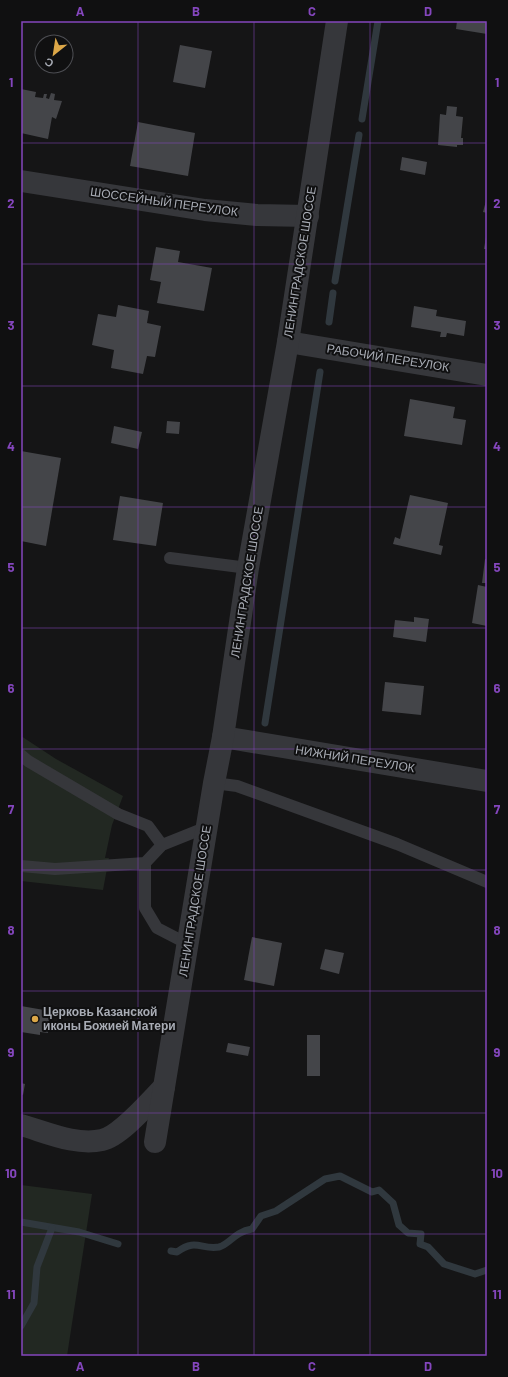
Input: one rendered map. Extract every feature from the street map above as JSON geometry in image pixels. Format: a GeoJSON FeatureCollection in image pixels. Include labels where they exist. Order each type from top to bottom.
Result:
{"type":"FeatureCollection","features":[{"type":"Feature","properties":{"kind":"street","name":"ЛЕНИНГРАДСКОЕ ШОССЕ"},"geometry":{"type":"LineString","coordinates":[[155,1142],[214,783],[223,737],[248,568],[288,342],[337,21]]}},
{"type":"Feature","properties":{"kind":"street","name":"ШОССЕЙНЫЙ ПЕРЕУЛОК"},"geometry":{"type":"LineString","coordinates":[[21,181],[204,210],[257,215],[308,216]]}},
{"type":"Feature","properties":{"kind":"street","name":"РАБОЧИЙ ПЕРЕУЛОК"},"geometry":{"type":"LineString","coordinates":[[288,342],[487,375]]}},
{"type":"Feature","properties":{"kind":"street","name":"НИЖНИЙ ПЕРЕУЛОК"},"geometry":{"type":"LineString","coordinates":[[223,737],[487,781]]}},
{"type":"Feature","properties":{"kind":"street"},"geometry":{"type":"LineString","coordinates":[[21,1125],[68,1139],[88,1142],[103,1140],[134,1118],[164,1087]]}},
{"type":"Feature","properties":{"kind":"lane"},"geometry":{"type":"LineString","coordinates":[[170,558],[248,568]]}},
{"type":"Feature","properties":{"kind":"lane"},"geometry":{"type":"LineString","coordinates":[[21,755],[28,761],[118,814],[148,826],[162,845]]}},
{"type":"Feature","properties":{"kind":"lane"},"geometry":{"type":"LineString","coordinates":[[214,783],[236,786],[397,844],[487,882]]}},
{"type":"Feature","properties":{"kind":"lane"},"geometry":{"type":"LineString","coordinates":[[21,866],[55,869],[145,863],[162,845],[207,827]]}},
{"type":"Feature","properties":{"kind":"lane"},"geometry":{"type":"LineString","coordinates":[[145,863],[145,908],[157,928],[188,944]]}},
{"type":"Feature","properties":{"kind":"shaded area"},"geometry":{"type":"Polygon","coordinates":[[[21,736],[56,759],[123,796],[112,825],[105,858],[109,858],[103,890],[21,881],[21,736]]]}},
{"type":"Feature","properties":{"kind":"shaded area"},"geometry":{"type":"Polygon","coordinates":[[[21,1185],[92,1194],[67,1356],[21,1356],[21,1185]]]}},
{"type":"Feature","properties":{"kind":"building"},"geometry":{"type":"Polygon","coordinates":[[[457,21],[487,21],[487,34],[456,29],[457,21]]]}},
{"type":"Feature","properties":{"kind":"building"},"geometry":{"type":"Polygon","coordinates":[[[180,45],[212,51],[205,88],[173,82],[180,45]]]}},
{"type":"Feature","properties":{"kind":"building"},"geometry":{"type":"Polygon","coordinates":[[[21,89],[36,92],[35,97],[43,98],[44,94],[47,94],[46,98],[49,99],[51,93],[55,94],[54,100],[62,101],[56,119],[52,117],[48,139],[21,133],[21,89]]]}},
{"type":"Feature","properties":{"kind":"building"},"geometry":{"type":"Polygon","coordinates":[[[447,106],[457,107],[456,116],[463,117],[461,138],[463,138],[463,145],[457,145],[457,147],[438,145],[440,114],[446,115],[447,106]]]}},
{"type":"Feature","properties":{"kind":"building"},"geometry":{"type":"Polygon","coordinates":[[[138,122],[195,133],[188,176],[130,166],[138,122]]]}},
{"type":"Feature","properties":{"kind":"building"},"geometry":{"type":"Polygon","coordinates":[[[402,157],[427,162],[425,175],[400,170],[402,157]]]}},
{"type":"Feature","properties":{"kind":"building"},"geometry":{"type":"Polygon","coordinates":[[[487,201],[487,213],[483,212],[487,201]]]}},
{"type":"Feature","properties":{"kind":"building"},"geometry":{"type":"Polygon","coordinates":[[[486,237],[487,249],[484,249],[486,237]]]}},
{"type":"Feature","properties":{"kind":"building"},"geometry":{"type":"Polygon","coordinates":[[[156,247],[180,251],[178,262],[212,268],[204,311],[157,303],[161,282],[150,280],[156,247]]]}},
{"type":"Feature","properties":{"kind":"building"},"geometry":{"type":"Polygon","coordinates":[[[118,305],[149,311],[147,323],[161,326],[155,357],[147,356],[143,374],[111,368],[114,350],[92,345],[98,314],[116,317],[118,305]]]}},
{"type":"Feature","properties":{"kind":"building"},"geometry":{"type":"Polygon","coordinates":[[[414,306],[437,310],[436,316],[466,321],[464,336],[447,333],[446,337],[440,337],[441,332],[411,327],[414,306]]]}},
{"type":"Feature","properties":{"kind":"building"},"geometry":{"type":"Polygon","coordinates":[[[410,399],[455,407],[453,418],[466,420],[462,445],[404,436],[410,399]]]}},
{"type":"Feature","properties":{"kind":"building"},"geometry":{"type":"Polygon","coordinates":[[[167,421],[180,422],[179,434],[166,433],[167,421]]]}},
{"type":"Feature","properties":{"kind":"building"},"geometry":{"type":"Polygon","coordinates":[[[114,426],[142,432],[138,449],[111,443],[114,426]]]}},
{"type":"Feature","properties":{"kind":"building"},"geometry":{"type":"Polygon","coordinates":[[[21,451],[61,458],[46,546],[21,541],[21,451]]]}},
{"type":"Feature","properties":{"kind":"building"},"geometry":{"type":"Polygon","coordinates":[[[410,495],[448,503],[439,545],[443,546],[441,555],[393,544],[395,537],[400,539],[410,495]]]}},
{"type":"Feature","properties":{"kind":"building"},"geometry":{"type":"Polygon","coordinates":[[[120,496],[163,503],[156,546],[113,540],[120,496]]]}},
{"type":"Feature","properties":{"kind":"building"},"geometry":{"type":"Polygon","coordinates":[[[485,559],[487,559],[487,583],[482,583],[485,559]]]}},
{"type":"Feature","properties":{"kind":"building"},"geometry":{"type":"Polygon","coordinates":[[[478,585],[487,587],[487,626],[472,623],[478,585]]]}},
{"type":"Feature","properties":{"kind":"building"},"geometry":{"type":"Polygon","coordinates":[[[414,617],[429,619],[426,642],[393,637],[395,620],[414,622],[414,617]]]}},
{"type":"Feature","properties":{"kind":"building"},"geometry":{"type":"Polygon","coordinates":[[[385,682],[424,686],[421,715],[382,711],[385,682]]]}},
{"type":"Feature","properties":{"kind":"building"},"geometry":{"type":"Polygon","coordinates":[[[252,937],[282,943],[274,986],[244,980],[252,937]]]}},
{"type":"Feature","properties":{"kind":"building"},"geometry":{"type":"Polygon","coordinates":[[[325,949],[344,953],[339,974],[320,969],[325,949]]]}},
{"type":"Feature","properties":{"kind":"building","name":"Церковь Казанской иконы Божией Матери"},"geometry":{"type":"Polygon","coordinates":[[[21,1006],[44,1010],[44,1013],[50,1014],[48,1033],[40,1032],[40,1035],[21,1032],[21,1006]]]}},
{"type":"Feature","properties":{"kind":"building"},"geometry":{"type":"Polygon","coordinates":[[[307,1035],[320,1035],[320,1076],[307,1076],[307,1035]]]}},
{"type":"Feature","properties":{"kind":"building"},"geometry":{"type":"Polygon","coordinates":[[[228,1043],[250,1047],[248,1056],[226,1052],[228,1043]]]}},
{"type":"Feature","properties":{"kind":"building"},"geometry":{"type":"Polygon","coordinates":[[[21,1083],[25,1084],[23,1095],[21,1094],[21,1083]]]}},
{"type":"Feature","properties":{"kind":"waterway"},"geometry":{"type":"LineString","coordinates":[[362,119],[378,21]]}},
{"type":"Feature","properties":{"kind":"waterway"},"geometry":{"type":"LineString","coordinates":[[335,281],[359,135]]}},
{"type":"Feature","properties":{"kind":"waterway"},"geometry":{"type":"LineString","coordinates":[[329,322],[333,293]]}},
{"type":"Feature","properties":{"kind":"waterway"},"geometry":{"type":"LineString","coordinates":[[265,723],[320,372]]}},
{"type":"Feature","properties":{"kind":"waterway"},"geometry":{"type":"LineString","coordinates":[[171,1251],[177,1252],[194,1245],[213,1248],[219,1247],[237,1235],[252,1229],[261,1216],[276,1211],[325,1179],[340,1176],[372,1192],[379,1190],[393,1203],[399,1225],[408,1233],[421,1234],[420,1244],[428,1247],[444,1264],[475,1274],[487,1270]]}},
{"type":"Feature","properties":{"kind":"waterway"},"geometry":{"type":"LineString","coordinates":[[21,1222],[79,1232],[118,1244]]}},
{"type":"Feature","properties":{"kind":"waterway"},"geometry":{"type":"LineString","coordinates":[[21,1326],[34,1303],[37,1267],[52,1228]]}},
{"type":"Feature","properties":{"kind":"place","name":"Церковь Казанской иконы Божией Матери"},"geometry":{"type":"Point","coordinates":[35,1019]}}]}
